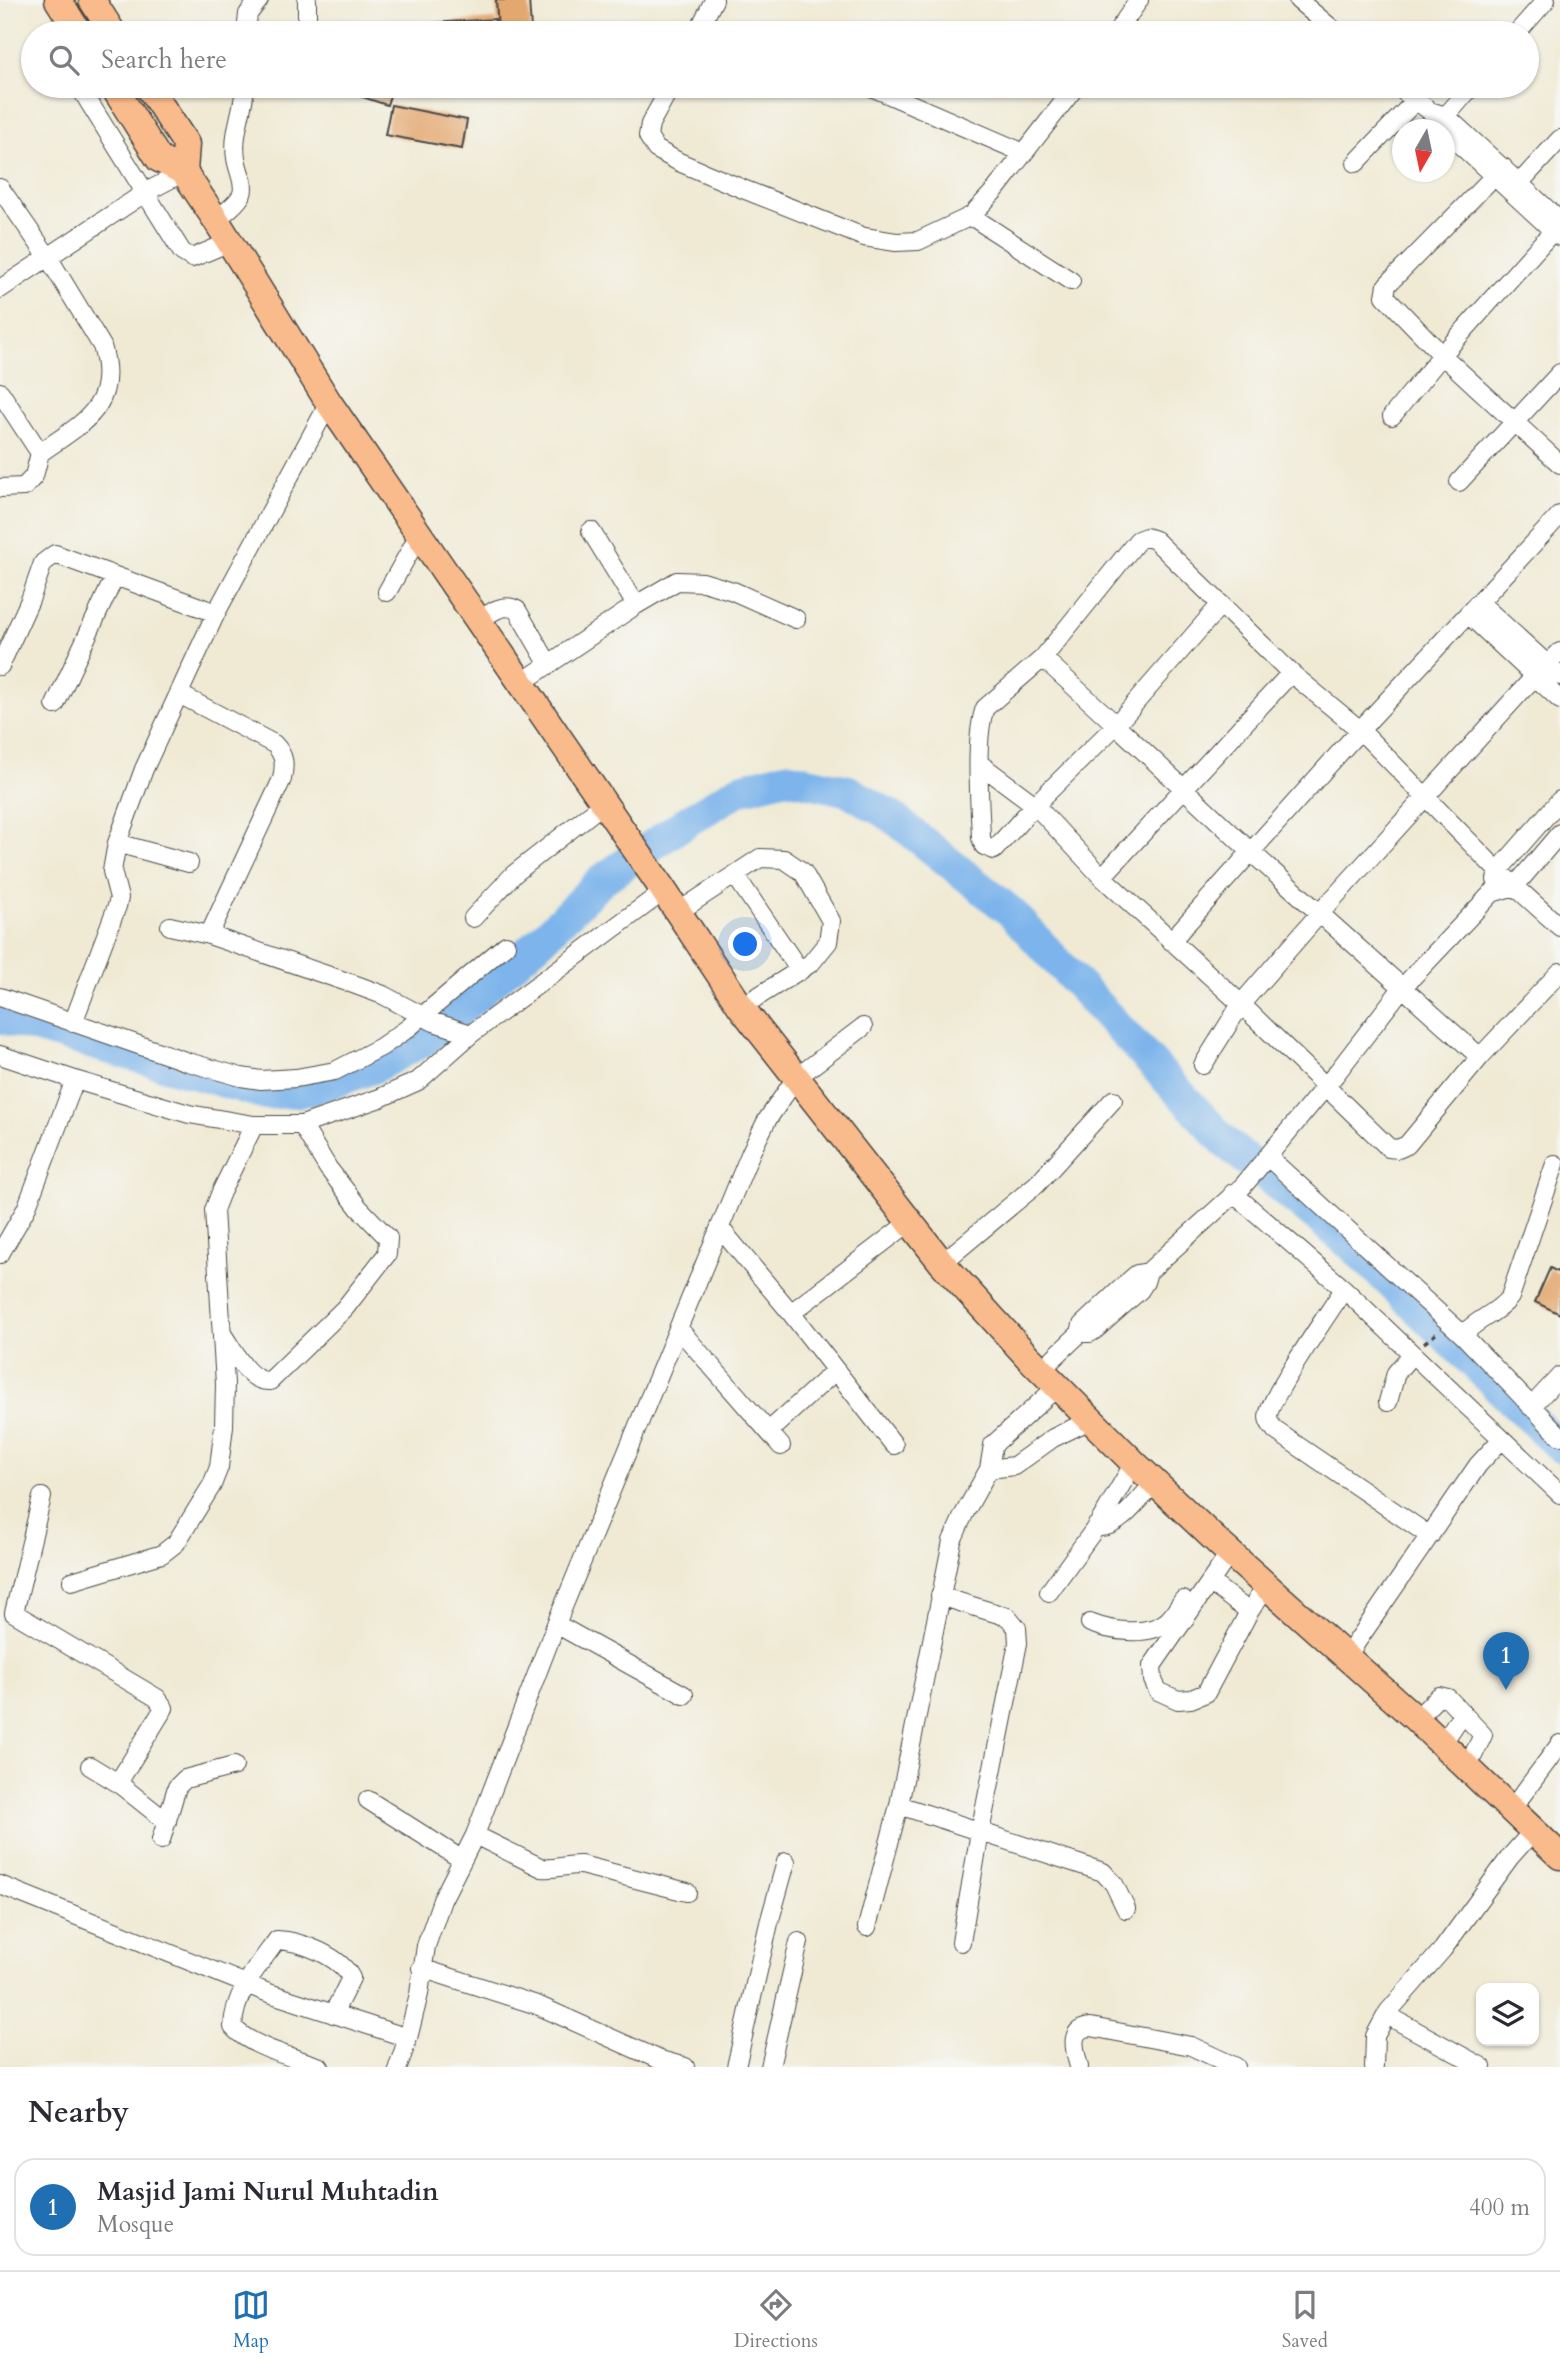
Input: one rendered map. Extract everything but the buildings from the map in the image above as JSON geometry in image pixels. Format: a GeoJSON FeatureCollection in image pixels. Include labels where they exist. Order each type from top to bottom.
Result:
{"type":"FeatureCollection","features":[{"type":"Feature","properties":{"kind":"highway"},"geometry":{"type":"LineString","coordinates":[[58,0],[71,21]]}},
{"type":"Feature","properties":{"kind":"highway"},"geometry":{"type":"LineString","coordinates":[[92,0],[105,21]]}},
{"type":"Feature","properties":{"kind":"highway"},"geometry":{"type":"LineString","coordinates":[[121,98],[159,159],[184,172],[329,403],[741,1007],[942,1263],[1134,1463],[1226,1550],[1416,1719],[1560,1856]]}},
{"type":"Feature","properties":{"kind":"highway"},"geometry":{"type":"LineString","coordinates":[[156,98],[186,144],[184,172]]}},
{"type":"Feature","properties":{"kind":"street"},"geometry":{"type":"LineString","coordinates":[[247,21],[247,14],[258,0]]}},
{"type":"Feature","properties":{"kind":"street"},"geometry":{"type":"LineString","coordinates":[[307,0],[307,21]]}},
{"type":"Feature","properties":{"kind":"street"},"geometry":{"type":"LineString","coordinates":[[703,21],[714,0]]}},
{"type":"Feature","properties":{"kind":"street"},"geometry":{"type":"LineString","coordinates":[[1124,21],[1139,0]]}},
{"type":"Feature","properties":{"kind":"street"},"geometry":{"type":"LineString","coordinates":[[1298,0],[1323,21]]}},
{"type":"Feature","properties":{"kind":"street"},"geometry":{"type":"LineString","coordinates":[[1528,21],[1546,0]]}},
{"type":"Feature","properties":{"kind":"street"},"geometry":{"type":"LineString","coordinates":[[91,98],[186,256],[192,258],[230,242]]}},
{"type":"Feature","properties":{"kind":"street"},"geometry":{"type":"LineString","coordinates":[[216,220],[242,195],[243,188],[235,156],[237,124],[244,98]]}},
{"type":"Feature","properties":{"kind":"street"},"geometry":{"type":"LineString","coordinates":[[664,98],[650,124],[648,136],[656,149],[679,162],[864,237],[896,242],[918,242],[971,216],[1067,98]]}},
{"type":"Feature","properties":{"kind":"street"},"geometry":{"type":"LineString","coordinates":[[897,98],[1024,153]]}},
{"type":"Feature","properties":{"kind":"street"},"geometry":{"type":"LineString","coordinates":[[1412,98],[1437,119],[1459,98]]}},
{"type":"Feature","properties":{"kind":"street"},"geometry":{"type":"LineString","coordinates":[[1392,416],[1442,355],[1558,228],[1455,135]]}},
{"type":"Feature","properties":{"kind":"street"},"geometry":{"type":"LineString","coordinates":[[1515,188],[1560,139]]}},
{"type":"Feature","properties":{"kind":"street"},"geometry":{"type":"LineString","coordinates":[[1356,163],[1392,143]]}},
{"type":"Feature","properties":{"kind":"street"},"geometry":{"type":"LineString","coordinates":[[0,289],[146,192],[184,172]]}},
{"type":"Feature","properties":{"kind":"street"},"geometry":{"type":"LineString","coordinates":[[1498,173],[1387,285],[1385,296],[1442,355],[1560,464]]}},
{"type":"Feature","properties":{"kind":"street"},"geometry":{"type":"LineString","coordinates":[[0,188],[48,257],[102,346],[106,360],[106,380],[99,404],[84,424],[40,453],[34,476],[24,487],[0,488]]}},
{"type":"Feature","properties":{"kind":"street"},"geometry":{"type":"LineString","coordinates":[[971,216],[1070,281]]}},
{"type":"Feature","properties":{"kind":"street"},"geometry":{"type":"LineString","coordinates":[[1459,482],[1560,373]]}},
{"type":"Feature","properties":{"kind":"street"},"geometry":{"type":"LineString","coordinates":[[0,392],[40,453]]}},
{"type":"Feature","properties":{"kind":"street"},"geometry":{"type":"LineString","coordinates":[[73,1023],[119,898],[112,871],[117,843],[145,769],[216,613],[329,403]]}},
{"type":"Feature","properties":{"kind":"street"},"geometry":{"type":"LineString","coordinates":[[1171,941],[1360,730],[1560,516]]}},
{"type":"Feature","properties":{"kind":"street"},"geometry":{"type":"LineString","coordinates":[[591,531],[636,605]]}},
{"type":"Feature","properties":{"kind":"street"},"geometry":{"type":"LineString","coordinates":[[387,592],[419,535]]}},
{"type":"Feature","properties":{"kind":"street"},"geometry":{"type":"LineString","coordinates":[[1221,604],[1116,725],[994,850],[984,846],[981,838],[980,764],[982,717],[985,708],[1043,658],[1138,540],[1146,537],[1154,540],[1221,604],[1291,673],[1360,730],[1498,871],[1560,927]]}},
{"type":"Feature","properties":{"kind":"street"},"geometry":{"type":"LineString","coordinates":[[0,666],[30,600],[43,563],[50,555],[60,554],[216,613]]}},
{"type":"Feature","properties":{"kind":"street"},"geometry":{"type":"LineString","coordinates":[[55,705],[115,576]]}},
{"type":"Feature","properties":{"kind":"street"},"geometry":{"type":"LineString","coordinates":[[521,683],[636,605],[677,581],[703,582],[733,591],[796,619]]}},
{"type":"Feature","properties":{"kind":"street"},"geometry":{"type":"LineString","coordinates":[[478,621],[503,607],[517,610],[549,665]]}},
{"type":"Feature","properties":{"kind":"street"},"geometry":{"type":"LineString","coordinates":[[1474,609],[1551,667],[1560,700]]}},
{"type":"Feature","properties":{"kind":"street"},"geometry":{"type":"LineString","coordinates":[[1043,658],[1182,789],[1480,1057]]}},
{"type":"Feature","properties":{"kind":"street"},"geometry":{"type":"LineString","coordinates":[[1203,1065],[1241,1004],[1320,913],[1551,667]]}},
{"type":"Feature","properties":{"kind":"street"},"geometry":{"type":"LineString","coordinates":[[1102,877],[1291,673]]}},
{"type":"Feature","properties":{"kind":"street"},"geometry":{"type":"LineString","coordinates":[[179,694],[274,744],[281,751],[285,764],[282,779],[209,935]]}},
{"type":"Feature","properties":{"kind":"street"},"geometry":{"type":"LineString","coordinates":[[980,764],[1035,805],[1102,877],[1241,1004],[1389,1148],[1398,1149],[1407,1144],[1480,1057],[1560,972]]}},
{"type":"Feature","properties":{"kind":"street"},"geometry":{"type":"LineString","coordinates":[[867,1927],[899,1805],[952,1541],[989,1469],[993,1445],[1050,1378],[1080,1333],[1096,1330],[1139,1290],[1148,1272],[1238,1190],[1264,1162],[1402,988],[1492,893],[1498,871],[1560,800]]}},
{"type":"Feature","properties":{"kind":"street"},"geometry":{"type":"LineString","coordinates":[[473,918],[514,874],[603,804]]}},
{"type":"Feature","properties":{"kind":"street"},"geometry":{"type":"LineString","coordinates":[[1492,893],[1515,886],[1560,833]]}},
{"type":"Feature","properties":{"kind":"street"},"geometry":{"type":"LineString","coordinates":[[117,843],[189,863]]}},
{"type":"Feature","properties":{"kind":"street"},"geometry":{"type":"LineString","coordinates":[[0,1055],[189,1114],[254,1125],[302,1125],[412,1084],[465,1032],[667,896],[735,875],[760,858],[784,859],[803,872],[831,921],[828,942],[811,963],[741,1007]]}},
{"type":"Feature","properties":{"kind":"street"},"geometry":{"type":"LineString","coordinates":[[735,875],[800,971]]}},
{"type":"Feature","properties":{"kind":"street"},"geometry":{"type":"LineString","coordinates":[[170,926],[209,935],[356,985],[383,995],[427,1019],[465,1032]]}},
{"type":"Feature","properties":{"kind":"street"},"geometry":{"type":"LineString","coordinates":[[0,997],[188,1062],[241,1077],[261,1080],[296,1078],[335,1071],[427,1019],[506,945]]}},
{"type":"Feature","properties":{"kind":"street"},"geometry":{"type":"LineString","coordinates":[[398,2067],[419,1994],[426,1946],[442,1900],[475,1835],[556,1624],[761,1131],[796,1078],[863,1027]]}},
{"type":"Feature","properties":{"kind":"street"},"geometry":{"type":"LineString","coordinates":[[0,1254],[26,1209],[75,1080]]}},
{"type":"Feature","properties":{"kind":"street"},"geometry":{"type":"LineString","coordinates":[[942,1263],[1037,1184],[1113,1100]]}},
{"type":"Feature","properties":{"kind":"street"},"geometry":{"type":"LineString","coordinates":[[72,1581],[162,1555],[176,1544],[212,1485],[219,1467],[225,1384],[214,1210],[220,1192],[254,1125]]}},
{"type":"Feature","properties":{"kind":"street"},"geometry":{"type":"LineString","coordinates":[[222,1333],[246,1368],[258,1380],[271,1381],[345,1308],[387,1254],[388,1238],[359,1208],[328,1168],[302,1125]]}},
{"type":"Feature","properties":{"kind":"street"},"geometry":{"type":"LineString","coordinates":[[1264,1162],[1463,1335],[1560,1436]]}},
{"type":"Feature","properties":{"kind":"street"},"geometry":{"type":"LineString","coordinates":[[1463,1335],[1474,1324],[1503,1306],[1510,1297],[1555,1164]]}},
{"type":"Feature","properties":{"kind":"street"},"geometry":{"type":"LineString","coordinates":[[1238,1190],[1414,1351],[1501,1440],[1560,1494]]}},
{"type":"Feature","properties":{"kind":"street"},"geometry":{"type":"LineString","coordinates":[[791,1313],[911,1221]]}},
{"type":"Feature","properties":{"kind":"street"},"geometry":{"type":"LineString","coordinates":[[720,1228],[791,1313],[894,1445]]}},
{"type":"Feature","properties":{"kind":"street"},"geometry":{"type":"LineString","coordinates":[[1344,1289],[1275,1397],[1268,1417],[1270,1423],[1276,1431],[1430,1536]]}},
{"type":"Feature","properties":{"kind":"street"},"geometry":{"type":"LineString","coordinates":[[679,1329],[782,1446]]}},
{"type":"Feature","properties":{"kind":"street"},"geometry":{"type":"LineString","coordinates":[[1388,1402],[1396,1373],[1414,1351]]}},
{"type":"Feature","properties":{"kind":"street"},"geometry":{"type":"LineString","coordinates":[[769,1431],[835,1371]]}},
{"type":"Feature","properties":{"kind":"street"},"geometry":{"type":"LineString","coordinates":[[1531,1407],[1560,1376]]}},
{"type":"Feature","properties":{"kind":"street"},"geometry":{"type":"LineString","coordinates":[[989,1469],[1014,1466],[1053,1438],[1092,1419]]}},
{"type":"Feature","properties":{"kind":"street"},"geometry":{"type":"LineString","coordinates":[[1347,1656],[1478,1465],[1501,1440]]}},
{"type":"Feature","properties":{"kind":"street"},"geometry":{"type":"LineString","coordinates":[[1049,1592],[1096,1526],[1134,1463]]}},
{"type":"Feature","properties":{"kind":"street"},"geometry":{"type":"LineString","coordinates":[[1096,1526],[1102,1528],[1114,1524],[1154,1482]]}},
{"type":"Feature","properties":{"kind":"street"},"geometry":{"type":"LineString","coordinates":[[42,1497],[7,1610],[163,1704],[163,1713],[118,1783]]}},
{"type":"Feature","properties":{"kind":"street"},"geometry":{"type":"LineString","coordinates":[[1226,1550],[1210,1582],[1152,1666],[1158,1691],[1178,1700],[1191,1699],[1206,1693],[1249,1612],[1267,1586]]}},
{"type":"Feature","properties":{"kind":"street"},"geometry":{"type":"LineString","coordinates":[[1090,1623],[1101,1628],[1137,1630],[1164,1624],[1226,1550]]}},
{"type":"Feature","properties":{"kind":"street"},"geometry":{"type":"LineString","coordinates":[[1210,1582],[1249,1612]]}},
{"type":"Feature","properties":{"kind":"street"},"geometry":{"type":"LineString","coordinates":[[940,1595],[1008,1618],[1017,1628],[1018,1643],[961,1942]]}},
{"type":"Feature","properties":{"kind":"street"},"geometry":{"type":"LineString","coordinates":[[556,1624],[684,1695]]}},
{"type":"Feature","properties":{"kind":"street"},"geometry":{"type":"LineString","coordinates":[[1416,1719],[1442,1695],[1463,1713],[1483,1735],[1466,1768]]}},
{"type":"Feature","properties":{"kind":"street"},"geometry":{"type":"LineString","coordinates":[[1442,1744],[1463,1713]]}},
{"type":"Feature","properties":{"kind":"street"},"geometry":{"type":"LineString","coordinates":[[1511,1810],[1560,1744]]}},
{"type":"Feature","properties":{"kind":"street"},"geometry":{"type":"LineString","coordinates":[[90,1766],[118,1783],[167,1822]]}},
{"type":"Feature","properties":{"kind":"street"},"geometry":{"type":"LineString","coordinates":[[161,1840],[177,1787],[185,1779],[234,1766]]}},
{"type":"Feature","properties":{"kind":"street"},"geometry":{"type":"LineString","coordinates":[[368,1800],[461,1859]]}},
{"type":"Feature","properties":{"kind":"street"},"geometry":{"type":"LineString","coordinates":[[899,1805],[1102,1872],[1114,1884],[1126,1909]]}},
{"type":"Feature","properties":{"kind":"street"},"geometry":{"type":"LineString","coordinates":[[1374,2067],[1375,2036],[1388,2012],[1443,1949],[1510,1857],[1533,1831]]}},
{"type":"Feature","properties":{"kind":"street"},"geometry":{"type":"LineString","coordinates":[[475,1835],[542,1868],[581,1865],[687,1892]]}},
{"type":"Feature","properties":{"kind":"street"},"geometry":{"type":"LineString","coordinates":[[736,2067],[786,1862]]}},
{"type":"Feature","properties":{"kind":"street"},"geometry":{"type":"LineString","coordinates":[[0,1885],[246,1983],[408,2038]]}},
{"type":"Feature","properties":{"kind":"street"},"geometry":{"type":"LineString","coordinates":[[320,2067],[254,2042],[238,2033],[233,2027],[233,2011],[246,1983],[277,1940],[301,1943],[340,1963],[351,1978],[333,2014]]}},
{"type":"Feature","properties":{"kind":"street"},"geometry":{"type":"LineString","coordinates":[[770,2067],[799,1942]]}},
{"type":"Feature","properties":{"kind":"street"},"geometry":{"type":"LineString","coordinates":[[421,1968],[537,2005],[660,2060],[685,2067]]}},
{"type":"Feature","properties":{"kind":"street"},"geometry":{"type":"LineString","coordinates":[[1388,2012],[1396,2020],[1482,2067]]}},
{"type":"Feature","properties":{"kind":"street"},"geometry":{"type":"LineString","coordinates":[[1079,2067],[1074,2041],[1076,2033],[1082,2027],[1091,2026],[1191,2046],[1236,2067]]}},
{"type":"Feature","properties":{"kind":"path"},"geometry":{"type":"LineString","coordinates":[[1414,1351],[1440,1330]]}},
{"type":"Feature","properties":{"kind":"waterway"},"geometry":{"type":"LineString","coordinates":[[0,1017],[265,1094],[312,1090],[373,1068],[427,1039],[541,940],[603,879],[740,789],[786,777],[849,791],[891,816],[1011,912],[1227,1144],[1351,1245],[1560,1447]]}},
{"type":"Feature","properties":{"kind":"place","name":"Masjid Jami Nurul Muhtadin"},"geometry":{"type":"Point","coordinates":[1506,1690]}}]}
